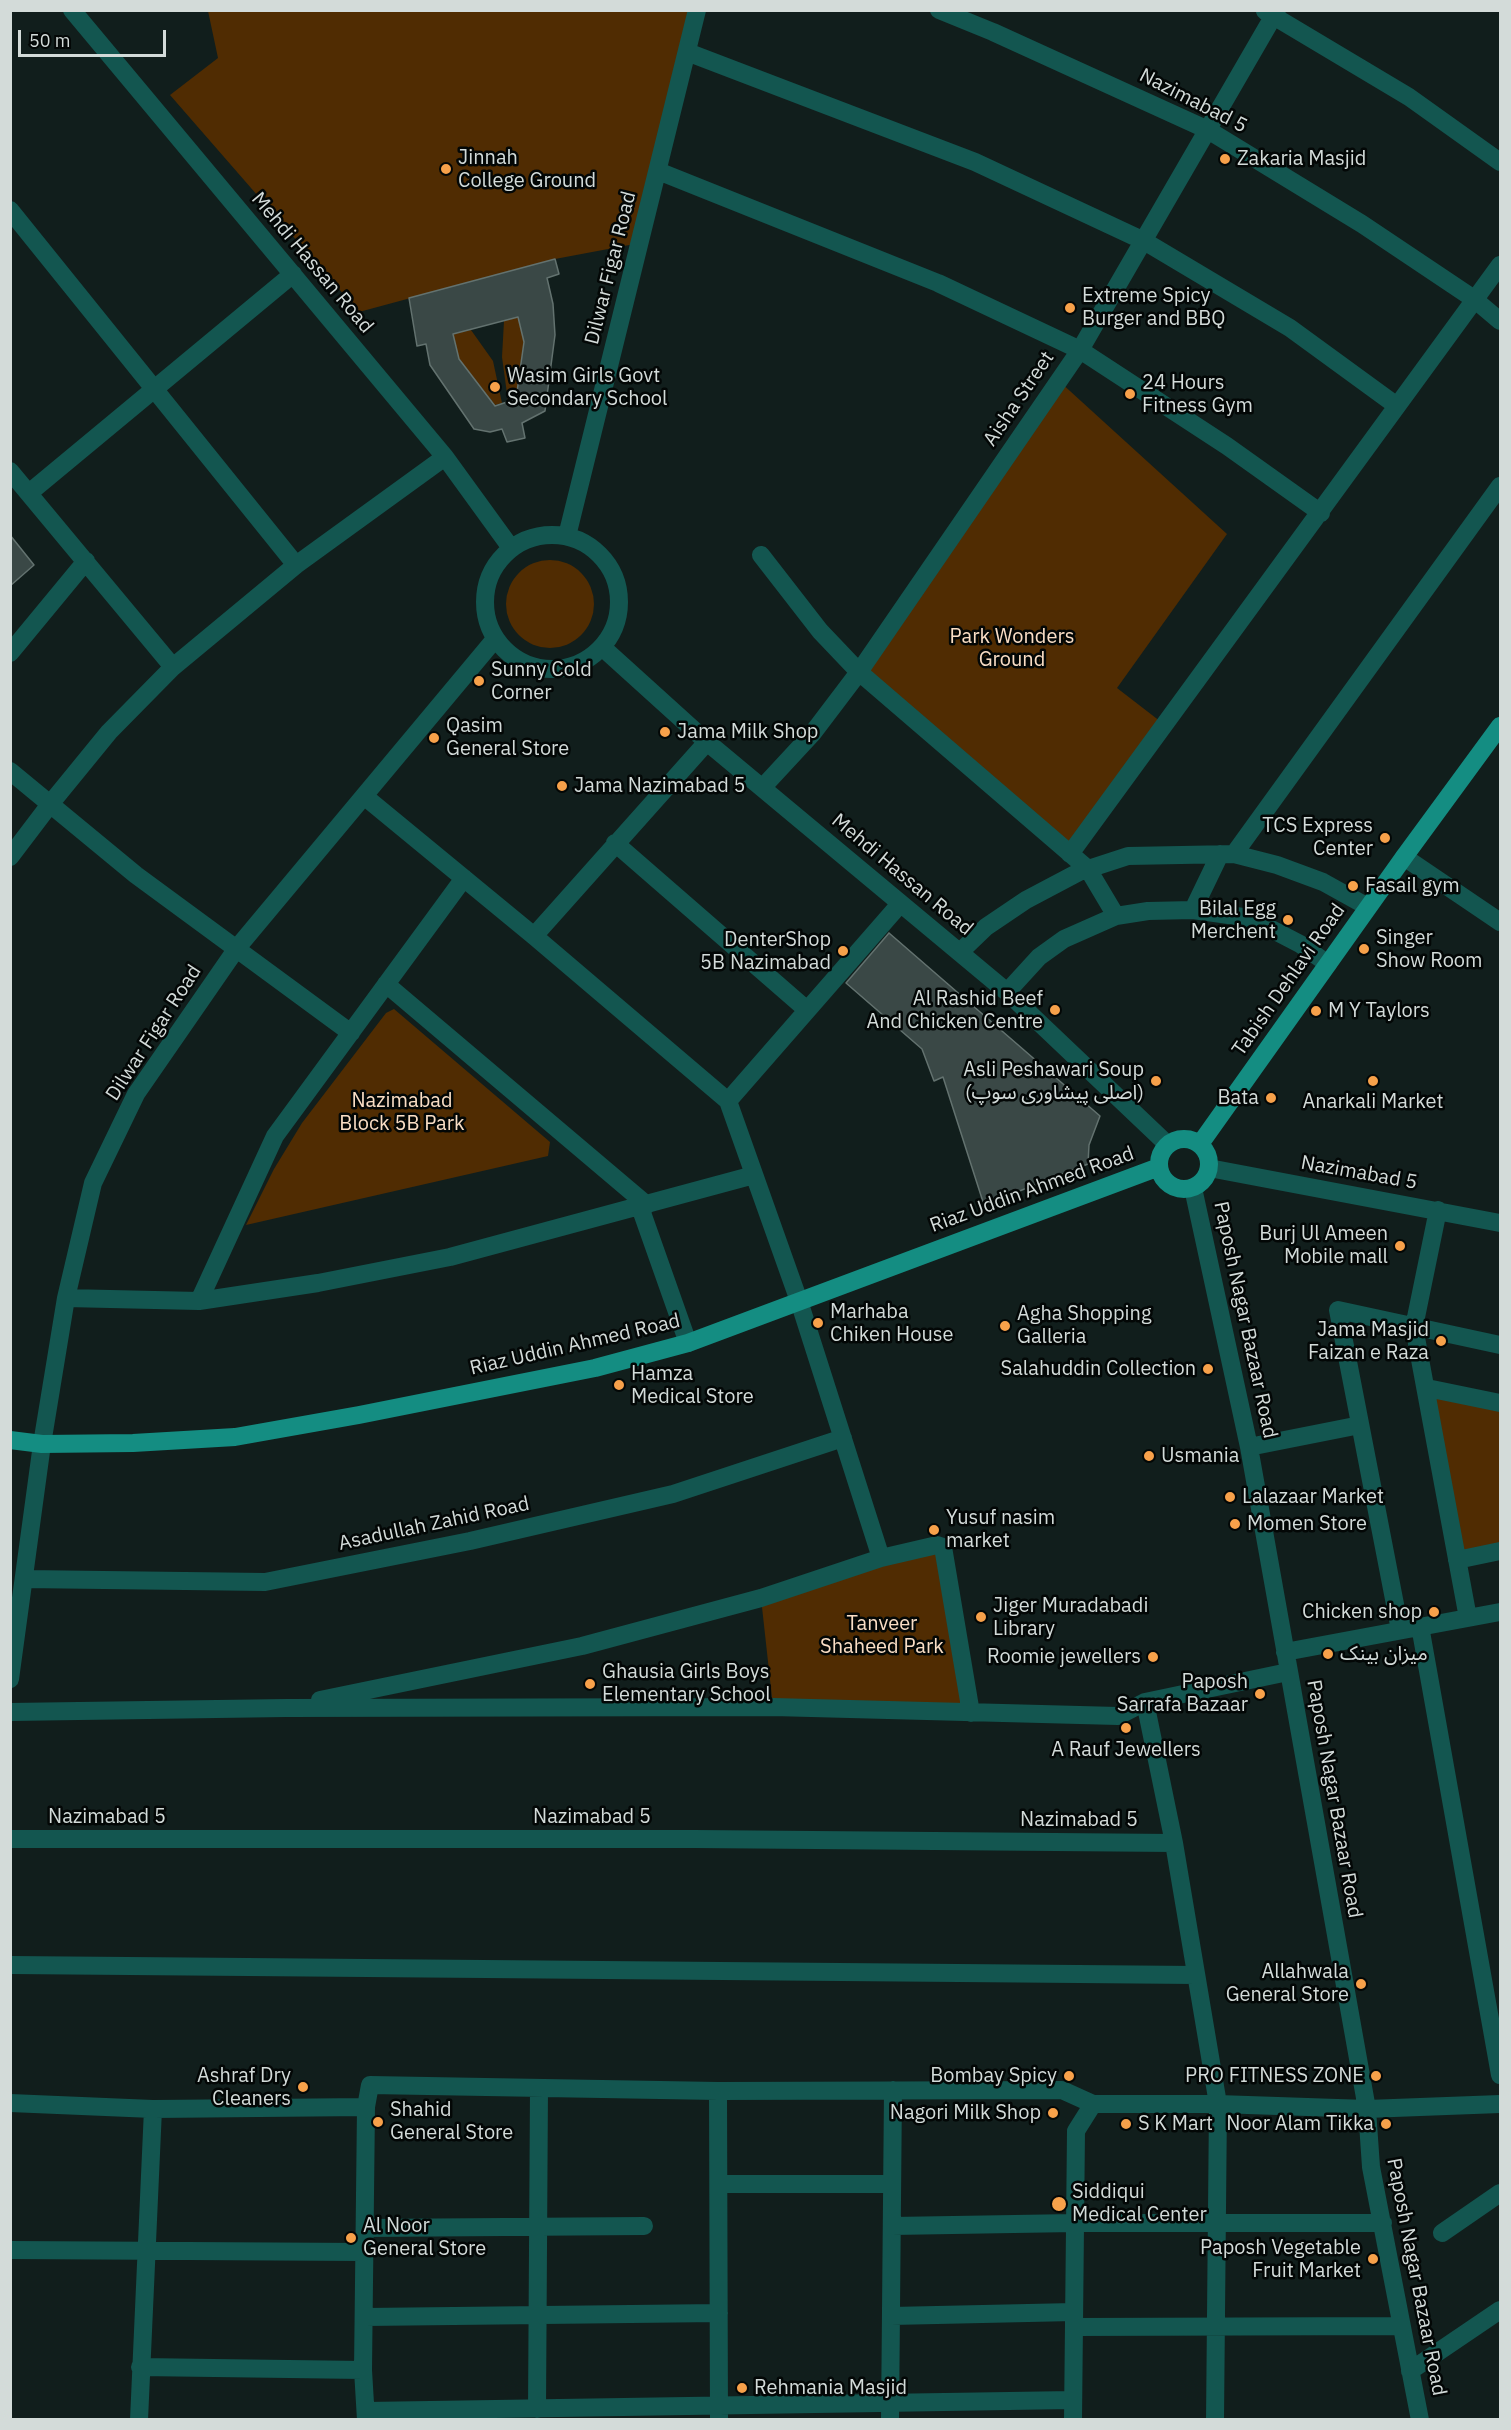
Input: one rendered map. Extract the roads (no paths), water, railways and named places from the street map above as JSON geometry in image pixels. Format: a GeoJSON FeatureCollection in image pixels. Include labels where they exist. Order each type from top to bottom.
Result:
{"type":"FeatureCollection","features":[{"type":"Feature","properties":{"kind":"main road","name":"Tabish Dehlavi Road"},"geometry":{"type":"LineString","coordinates":[[1200,1144],[1500,726]]}},
{"type":"Feature","properties":{"kind":"main road"},"geometry":{"type":"LineString","coordinates":[[1184,1138],[1200,1144],[1206,1150],[1209,1168],[1206,1176],[1193,1188],[1186,1190],[1171,1186],[1161,1175],[1159,1167],[1162,1151],[1167,1144],[1184,1138]]}},
{"type":"Feature","properties":{"kind":"main road","name":"Riaz Uddin Ahmed Road"},"geometry":{"type":"LineString","coordinates":[[10,1440],[42,1444],[133,1443],[235,1437],[584,1370],[688,1343],[1159,1167]]}},
{"type":"Feature","properties":{"kind":"street","name":"Mehdi Hassan Road"},"geometry":{"type":"LineString","coordinates":[[72,10],[444,457],[511,548]]}},
{"type":"Feature","properties":{"kind":"street","name":"Dilwar Figar Road"},"geometry":{"type":"LineString","coordinates":[[567,537],[697,10]]}},
{"type":"Feature","properties":{"kind":"street","name":"Nazimabad 5"},"geometry":{"type":"LineString","coordinates":[[939,10],[993,32],[1208,130],[1362,224],[1474,299],[1500,321]]}},
{"type":"Feature","properties":{"kind":"street"},"geometry":{"type":"LineString","coordinates":[[1271,12],[1409,97],[1500,162]]}},
{"type":"Feature","properties":{"kind":"street","name":"Aisha Street"},"geometry":{"type":"LineString","coordinates":[[762,788],[812,734],[859,672],[1080,350],[1208,130],[1271,12]]}},
{"type":"Feature","properties":{"kind":"street"},"geometry":{"type":"LineString","coordinates":[[687,52],[975,162],[1143,241],[1290,328],[1397,406]]}},
{"type":"Feature","properties":{"kind":"street"},"geometry":{"type":"LineString","coordinates":[[658,171],[938,283],[1080,350],[1227,446],[1321,513]]}},
{"type":"Feature","properties":{"kind":"street"},"geometry":{"type":"LineString","coordinates":[[10,210],[157,389],[296,565]]}},
{"type":"Feature","properties":{"kind":"street"},"geometry":{"type":"LineString","coordinates":[[1070,854],[1500,265]]}},
{"type":"Feature","properties":{"kind":"street"},"geometry":{"type":"LineString","coordinates":[[29,493],[293,274]]}},
{"type":"Feature","properties":{"kind":"street"},"geometry":{"type":"LineString","coordinates":[[10,858],[109,732],[173,667],[296,565],[444,457]]}},
{"type":"Feature","properties":{"kind":"street"},"geometry":{"type":"LineString","coordinates":[[10,471],[173,667]]}},
{"type":"Feature","properties":{"kind":"street"},"geometry":{"type":"LineString","coordinates":[[1193,910],[1227,854],[1500,486]]}},
{"type":"Feature","properties":{"kind":"street"},"geometry":{"type":"LineString","coordinates":[[538,537],[567,537],[593,549],[608,566],[616,584],[619,608],[613,630],[602,647],[584,662],[561,669],[548,670],[525,664],[506,652],[495,639],[487,620],[484,604],[488,581],[495,566],[511,548],[538,537]]}},
{"type":"Feature","properties":{"kind":"street"},"geometry":{"type":"LineString","coordinates":[[761,555],[820,632],[859,672],[1088,869],[1116,916]]}},
{"type":"Feature","properties":{"kind":"street"},"geometry":{"type":"LineString","coordinates":[[10,653],[86,561]]}},
{"type":"Feature","properties":{"kind":"street","name":"Dilwar Figar Road"},"geometry":{"type":"LineString","coordinates":[[10,1679],[42,1444],[66,1298],[93,1184],[136,1094],[237,948],[495,639]]}},
{"type":"Feature","properties":{"kind":"street","name":"Mehdi Hassan Road"},"geometry":{"type":"LineString","coordinates":[[602,647],[707,742],[1007,992],[1167,1144]]}},
{"type":"Feature","properties":{"kind":"street"},"geometry":{"type":"LineString","coordinates":[[534,936],[707,742]]}},
{"type":"Feature","properties":{"kind":"street"},"geometry":{"type":"LineString","coordinates":[[10,771],[136,874],[351,1034]]}},
{"type":"Feature","properties":{"kind":"street"},"geometry":{"type":"LineString","coordinates":[[364,796],[534,936],[728,1101],[799,1301],[881,1558]]}},
{"type":"Feature","properties":{"kind":"street"},"geometry":{"type":"LineString","coordinates":[[615,843],[807,1010]]}},
{"type":"Feature","properties":{"kind":"street"},"geometry":{"type":"LineString","coordinates":[[960,952],[986,927],[1026,900],[1088,869],[1128,856],[1227,854],[1277,865],[1323,882],[1368,907]]}},
{"type":"Feature","properties":{"kind":"street"},"geometry":{"type":"LineString","coordinates":[[1404,857],[1500,922]]}},
{"type":"Feature","properties":{"kind":"street"},"geometry":{"type":"LineString","coordinates":[[199,1301],[275,1136],[464,878]]}},
{"type":"Feature","properties":{"kind":"street"},"geometry":{"type":"LineString","coordinates":[[728,1101],[900,904]]}},
{"type":"Feature","properties":{"kind":"street"},"geometry":{"type":"LineString","coordinates":[[1007,992],[1038,957],[1064,939],[1116,916],[1148,911],[1193,910],[1250,918],[1300,944],[1328,964]]}},
{"type":"Feature","properties":{"kind":"street"},"geometry":{"type":"LineString","coordinates":[[386,984],[643,1206],[688,1343]]}},
{"type":"Feature","properties":{"kind":"street","name":"Nazimabad 5"},"geometry":{"type":"LineString","coordinates":[[1209,1168],[1500,1223]]}},
{"type":"Feature","properties":{"kind":"street"},"geometry":{"type":"LineString","coordinates":[[66,1298],[199,1301],[318,1283],[450,1257],[754,1175]]}},
{"type":"Feature","properties":{"kind":"street","name":"Paposh Nagar Bazaar Road"},"geometry":{"type":"LineString","coordinates":[[1193,1188],[1249,1447],[1367,2109],[1371,2167],[1420,2420]]}},
{"type":"Feature","properties":{"kind":"street"},"geometry":{"type":"LineString","coordinates":[[1438,1210],[1414,1327],[1468,1618]]}},
{"type":"Feature","properties":{"kind":"street"},"geometry":{"type":"LineString","coordinates":[[1400,1630],[1338,1310],[1500,1345]]}},
{"type":"Feature","properties":{"kind":"street"},"geometry":{"type":"LineString","coordinates":[[1427,1388],[1500,1403]]}},
{"type":"Feature","properties":{"kind":"street"},"geometry":{"type":"LineString","coordinates":[[1249,1447],[1360,1425]]}},
{"type":"Feature","properties":{"kind":"street","name":"Asadullah Zahid Road"},"geometry":{"type":"LineString","coordinates":[[24,1579],[265,1582],[470,1541],[673,1494],[843,1438]]}},
{"type":"Feature","properties":{"kind":"street"},"geometry":{"type":"LineString","coordinates":[[286,1708],[582,1646],[761,1598],[881,1558],[937,1545],[943,1547],[971,1713]]}},
{"type":"Feature","properties":{"kind":"street"},"geometry":{"type":"LineString","coordinates":[[1457,1560],[1500,1551]]}},
{"type":"Feature","properties":{"kind":"street"},"geometry":{"type":"LineString","coordinates":[[1285,1652],[1500,1612]]}},
{"type":"Feature","properties":{"kind":"street"},"geometry":{"type":"LineString","coordinates":[[1420,1626],[1500,2075]]}},
{"type":"Feature","properties":{"kind":"street"},"geometry":{"type":"LineString","coordinates":[[10,1712],[286,1708],[773,1707],[1118,1716],[1146,1702],[1288,1672]]}},
{"type":"Feature","properties":{"kind":"street"},"geometry":{"type":"LineString","coordinates":[[1146,1702],[1174,1843],[1218,2104],[1215,2420]]}},
{"type":"Feature","properties":{"kind":"street","name":"Nazimabad 5"},"geometry":{"type":"LineString","coordinates":[[10,1839],[694,1839],[1174,1843]]}},
{"type":"Feature","properties":{"kind":"street"},"geometry":{"type":"LineString","coordinates":[[10,1965],[1196,1975]]}},
{"type":"Feature","properties":{"kind":"street"},"geometry":{"type":"LineString","coordinates":[[1074,2400],[890,2411],[719,2413],[537,2409],[366,2415],[363,2370],[364,2252],[366,2107],[370,2085],[718,2091],[1062,2090],[1093,2104],[1218,2104],[1367,2109],[1500,2104]]}},
{"type":"Feature","properties":{"kind":"street"},"geometry":{"type":"LineString","coordinates":[[537,2409],[539,2088]]}},
{"type":"Feature","properties":{"kind":"street"},"geometry":{"type":"LineString","coordinates":[[890,2411],[893,2090]]}},
{"type":"Feature","properties":{"kind":"street"},"geometry":{"type":"LineString","coordinates":[[718,2091],[719,2413]]}},
{"type":"Feature","properties":{"kind":"street"},"geometry":{"type":"LineString","coordinates":[[10,2103],[153,2109],[366,2107]]}},
{"type":"Feature","properties":{"kind":"street"},"geometry":{"type":"LineString","coordinates":[[1073,2420],[1076,2131],[1093,2104]]}},
{"type":"Feature","properties":{"kind":"street"},"geometry":{"type":"LineString","coordinates":[[138,2420],[153,2109]]}},
{"type":"Feature","properties":{"kind":"street"},"geometry":{"type":"LineString","coordinates":[[718,2184],[892,2184]]}},
{"type":"Feature","properties":{"kind":"street"},"geometry":{"type":"LineString","coordinates":[[1442,2233],[1500,2193]]}},
{"type":"Feature","properties":{"kind":"street"},"geometry":{"type":"LineString","coordinates":[[892,2226],[1075,2223],[1383,2223]]}},
{"type":"Feature","properties":{"kind":"street"},"geometry":{"type":"LineString","coordinates":[[365,2228],[644,2226]]}},
{"type":"Feature","properties":{"kind":"street"},"geometry":{"type":"LineString","coordinates":[[10,2250],[364,2252]]}},
{"type":"Feature","properties":{"kind":"street"},"geometry":{"type":"LineString","coordinates":[[1410,2371],[1500,2310]]}},
{"type":"Feature","properties":{"kind":"street"},"geometry":{"type":"LineString","coordinates":[[365,2318],[718,2313]]}},
{"type":"Feature","properties":{"kind":"street"},"geometry":{"type":"LineString","coordinates":[[891,2316],[1216,2326],[1402,2326]]}},
{"type":"Feature","properties":{"kind":"street"},"geometry":{"type":"LineString","coordinates":[[140,2367],[363,2370]]}},
{"type":"Feature","properties":{"kind":"place","name":"Zakaria Masjid"},"geometry":{"type":"Point","coordinates":[1225,159]}},
{"type":"Feature","properties":{"kind":"place","name":"Jinnah College Ground"},"geometry":{"type":"Point","coordinates":[446,169]}},
{"type":"Feature","properties":{"kind":"place","name":"Extreme Spicy Burger and BBQ"},"geometry":{"type":"Point","coordinates":[1070,308]}},
{"type":"Feature","properties":{"kind":"place","name":"Wasim Girls Govt Secondary School"},"geometry":{"type":"Point","coordinates":[495,387]}},
{"type":"Feature","properties":{"kind":"place","name":"24 Hours Fitness Gym"},"geometry":{"type":"Point","coordinates":[1130,394]}},
{"type":"Feature","properties":{"kind":"place","name":"Sunny Cold Corner"},"geometry":{"type":"Point","coordinates":[479,681]}},
{"type":"Feature","properties":{"kind":"place","name":"Jama Milk Shop"},"geometry":{"type":"Point","coordinates":[665,732]}},
{"type":"Feature","properties":{"kind":"place","name":"Qasim General Store"},"geometry":{"type":"Point","coordinates":[434,738]}},
{"type":"Feature","properties":{"kind":"place","name":"Jama Nazimabad 5"},"geometry":{"type":"Point","coordinates":[562,786]}},
{"type":"Feature","properties":{"kind":"place","name":"TCS Express Center"},"geometry":{"type":"Point","coordinates":[1385,838]}},
{"type":"Feature","properties":{"kind":"place","name":"Fasail gym"},"geometry":{"type":"Point","coordinates":[1353,886]}},
{"type":"Feature","properties":{"kind":"place","name":"Bilal Egg Merchent"},"geometry":{"type":"Point","coordinates":[1288,920]}},
{"type":"Feature","properties":{"kind":"place","name":"Singer Show Room"},"geometry":{"type":"Point","coordinates":[1364,949]}},
{"type":"Feature","properties":{"kind":"place","name":"DenterShop 5B Nazimabad"},"geometry":{"type":"Point","coordinates":[843,951]}},
{"type":"Feature","properties":{"kind":"place","name":"Al Rashid Beef And Chicken Centre"},"geometry":{"type":"Point","coordinates":[1055,1010]}},
{"type":"Feature","properties":{"kind":"place","name":"M Y Taylors"},"geometry":{"type":"Point","coordinates":[1316,1011]}},
{"type":"Feature","properties":{"kind":"place","name":"Asli Peshawari Soup (اصلی پیشاوری سوپ)"},"geometry":{"type":"Point","coordinates":[1156,1081]}},
{"type":"Feature","properties":{"kind":"place","name":"Anarkali Market"},"geometry":{"type":"Point","coordinates":[1373,1081]}},
{"type":"Feature","properties":{"kind":"place","name":"Bata"},"geometry":{"type":"Point","coordinates":[1271,1098]}},
{"type":"Feature","properties":{"kind":"place","name":"Burj Ul Ameen Mobile mall"},"geometry":{"type":"Point","coordinates":[1400,1246]}},
{"type":"Feature","properties":{"kind":"place","name":"Marhaba Chiken House"},"geometry":{"type":"Point","coordinates":[818,1323]}},
{"type":"Feature","properties":{"kind":"place","name":"Agha Shopping Galleria"},"geometry":{"type":"Point","coordinates":[1005,1326]}},
{"type":"Feature","properties":{"kind":"place","name":"Jama Masjid Faizan e Raza"},"geometry":{"type":"Point","coordinates":[1441,1341]}},
{"type":"Feature","properties":{"kind":"place","name":"Salahuddin Collection"},"geometry":{"type":"Point","coordinates":[1208,1369]}},
{"type":"Feature","properties":{"kind":"place","name":"Hamza Medical Store"},"geometry":{"type":"Point","coordinates":[619,1385]}},
{"type":"Feature","properties":{"kind":"place","name":"Usmania"},"geometry":{"type":"Point","coordinates":[1149,1456]}},
{"type":"Feature","properties":{"kind":"place","name":"Lalazaar Market"},"geometry":{"type":"Point","coordinates":[1230,1497]}},
{"type":"Feature","properties":{"kind":"place","name":"Momen Store"},"geometry":{"type":"Point","coordinates":[1235,1524]}},
{"type":"Feature","properties":{"kind":"place","name":"Yusuf nasim market"},"geometry":{"type":"Point","coordinates":[934,1530]}},
{"type":"Feature","properties":{"kind":"place","name":"Chicken shop"},"geometry":{"type":"Point","coordinates":[1434,1612]}},
{"type":"Feature","properties":{"kind":"place","name":"Jiger Muradabadi Library"},"geometry":{"type":"Point","coordinates":[981,1617]}},
{"type":"Feature","properties":{"kind":"place","name":"میزان بینک"},"geometry":{"type":"Point","coordinates":[1328,1654]}},
{"type":"Feature","properties":{"kind":"place","name":"Roomie jewellers"},"geometry":{"type":"Point","coordinates":[1153,1657]}},
{"type":"Feature","properties":{"kind":"place","name":"Ghausia Girls Boys Elementary School"},"geometry":{"type":"Point","coordinates":[590,1684]}},
{"type":"Feature","properties":{"kind":"place","name":"Paposh Sarrafa Bazaar"},"geometry":{"type":"Point","coordinates":[1260,1694]}},
{"type":"Feature","properties":{"kind":"place","name":"A Rauf Jewellers"},"geometry":{"type":"Point","coordinates":[1126,1728]}},
{"type":"Feature","properties":{"kind":"place","name":"Allahwala General Store"},"geometry":{"type":"Point","coordinates":[1361,1984]}},
{"type":"Feature","properties":{"kind":"place","name":"Bombay Spicy"},"geometry":{"type":"Point","coordinates":[1069,2076]}},
{"type":"Feature","properties":{"kind":"place","name":"PRO FITNESS ZONE"},"geometry":{"type":"Point","coordinates":[1376,2076]}},
{"type":"Feature","properties":{"kind":"place","name":"Ashraf Dry Cleaners"},"geometry":{"type":"Point","coordinates":[303,2087]}},
{"type":"Feature","properties":{"kind":"place","name":"Nagori Milk Shop"},"geometry":{"type":"Point","coordinates":[1053,2113]}},
{"type":"Feature","properties":{"kind":"place","name":"Shahid General Store"},"geometry":{"type":"Point","coordinates":[378,2122]}},
{"type":"Feature","properties":{"kind":"place","name":"S K Mart"},"geometry":{"type":"Point","coordinates":[1126,2124]}},
{"type":"Feature","properties":{"kind":"place","name":"Noor Alam Tikka"},"geometry":{"type":"Point","coordinates":[1386,2124]}},
{"type":"Feature","properties":{"kind":"place","name":"Siddiqui Medical Center"},"geometry":{"type":"Point","coordinates":[1059,2204]}},
{"type":"Feature","properties":{"kind":"place","name":"Al Noor General Store"},"geometry":{"type":"Point","coordinates":[351,2238]}},
{"type":"Feature","properties":{"kind":"place","name":"Paposh Vegetable Fruit Market"},"geometry":{"type":"Point","coordinates":[1373,2259]}},
{"type":"Feature","properties":{"kind":"place","name":"Rehmania Masjid"},"geometry":{"type":"Point","coordinates":[742,2388]}},
{"type":"Feature","properties":{"kind":"park label","name":"Park Wonders Ground"},"geometry":{"type":"Point","coordinates":[1012,648]}},
{"type":"Feature","properties":{"kind":"park label","name":"Nazimabad Block 5B Park"},"geometry":{"type":"Point","coordinates":[402,1112]}},
{"type":"Feature","properties":{"kind":"park label","name":"Tanveer Shaheed Park"},"geometry":{"type":"Point","coordinates":[882,1636]}}]}
